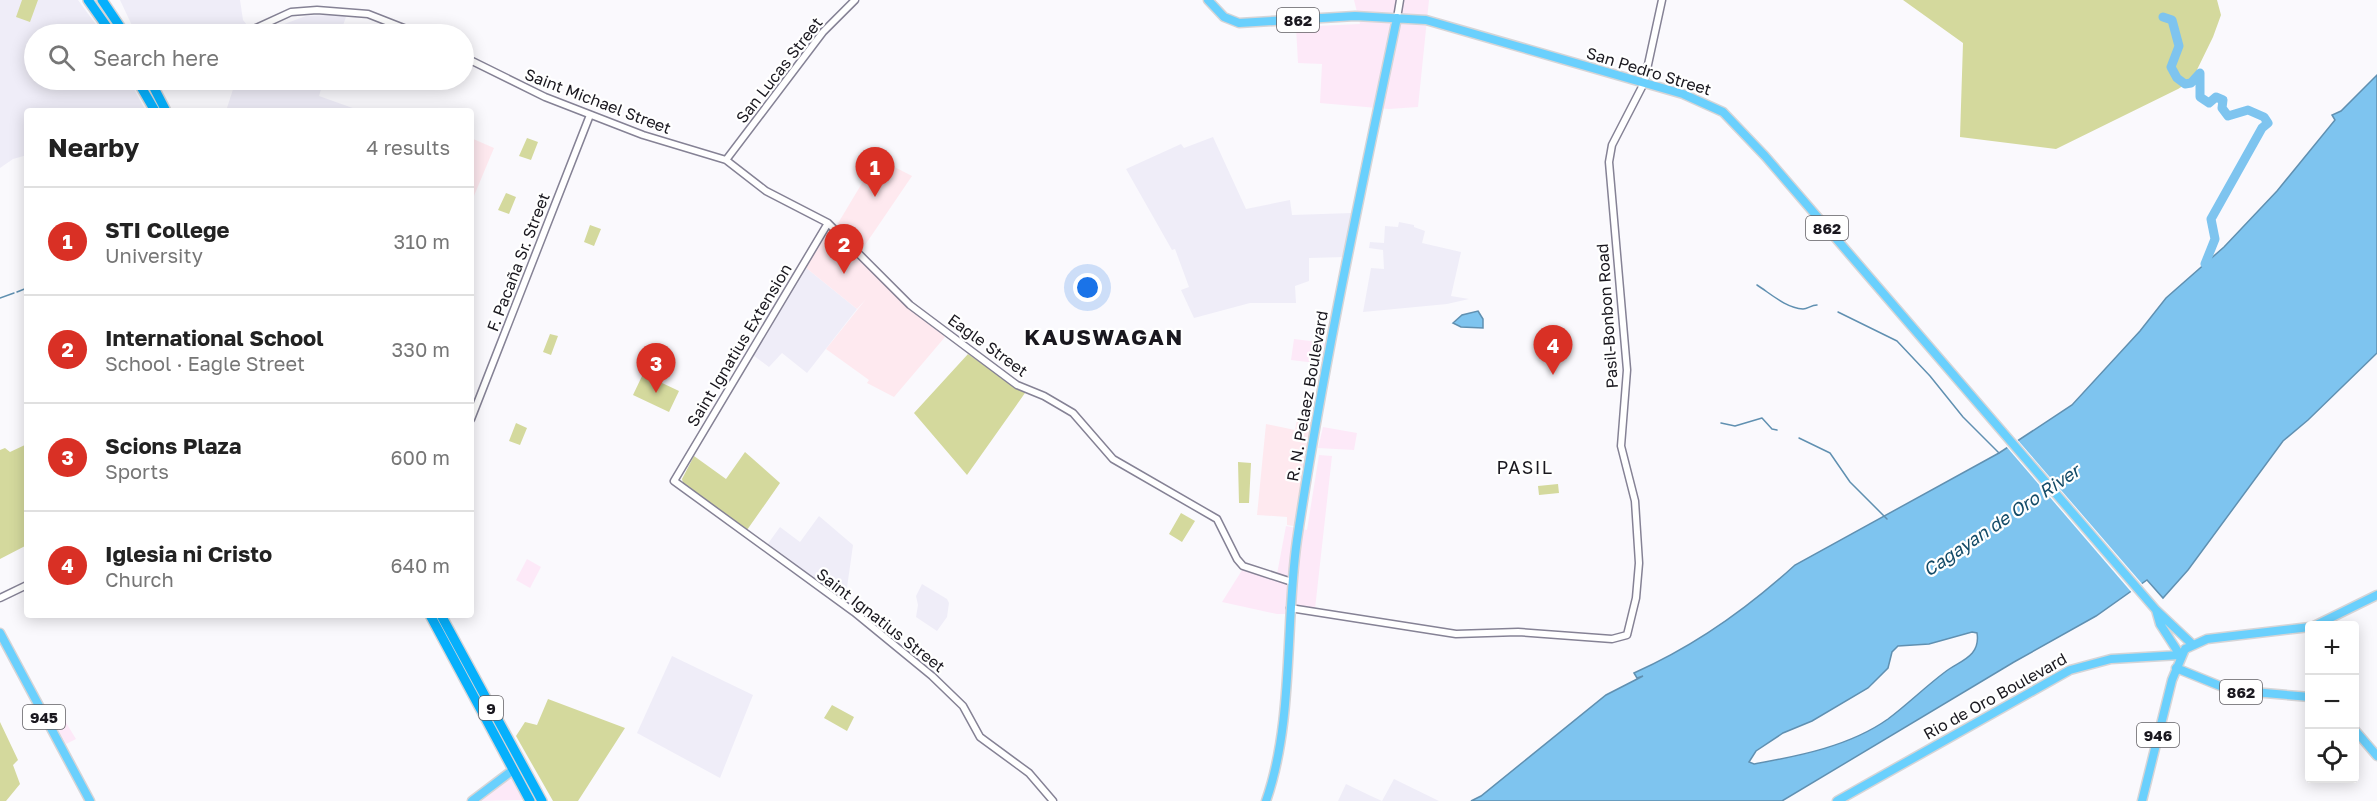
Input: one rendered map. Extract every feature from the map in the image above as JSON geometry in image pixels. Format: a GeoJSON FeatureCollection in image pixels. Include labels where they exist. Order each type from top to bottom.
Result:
{"type":"FeatureCollection","features":[{"type":"Feature","properties":{"kind":"highway"},"geometry":{"type":"LineString","coordinates":[[88,0],[105,24]]}},
{"type":"Feature","properties":{"kind":"highway"},"geometry":{"type":"LineString","coordinates":[[102,0],[118,24]]}},
{"type":"Feature","properties":{"kind":"highway"},"geometry":{"type":"LineString","coordinates":[[143,90],[152,108]]}},
{"type":"Feature","properties":{"kind":"highway"},"geometry":{"type":"LineString","coordinates":[[157,90],[165,108]]}},
{"type":"Feature","properties":{"kind":"highway","name":"9"},"geometry":{"type":"LineString","coordinates":[[432,618],[530,801]]}},
{"type":"Feature","properties":{"kind":"highway","name":"9"},"geometry":{"type":"LineString","coordinates":[[443,618],[542,801]]}},
{"type":"Feature","properties":{"kind":"main road","name":"San Pedro Street"},"geometry":{"type":"LineString","coordinates":[[1208,0],[1224,17],[1239,23],[1355,16],[1426,20],[1704,102],[1738,125],[2155,609],[2164,615],[2192,644]]}},
{"type":"Feature","properties":{"kind":"main road","name":"R. N. Pelaez Boulevard"},"geometry":{"type":"LineString","coordinates":[[1266,801],[1280,740],[1292,582],[1358,198],[1397,18]]}},
{"type":"Feature","properties":{"kind":"main road"},"geometry":{"type":"LineString","coordinates":[[2324,621],[2377,595]]}},
{"type":"Feature","properties":{"kind":"main road","name":"San Pedro Street"},"geometry":{"type":"LineString","coordinates":[[2155,609],[2160,624],[2180,656]]}},
{"type":"Feature","properties":{"kind":"main road"},"geometry":{"type":"LineString","coordinates":[[2192,644],[2207,639],[2305,628]]}},
{"type":"Feature","properties":{"kind":"main road","name":"945"},"geometry":{"type":"LineString","coordinates":[[0,633],[90,801]]}},
{"type":"Feature","properties":{"kind":"main road","name":"946"},"geometry":{"type":"LineString","coordinates":[[2142,801],[2176,668],[2180,656],[2192,644]]}},
{"type":"Feature","properties":{"kind":"main road","name":"Rio de Oro Boulevard"},"geometry":{"type":"LineString","coordinates":[[1837,801],[2070,670],[2111,659],[2180,656]]}},
{"type":"Feature","properties":{"kind":"main road","name":"862"},"geometry":{"type":"LineString","coordinates":[[2176,668],[2230,690],[2305,697]]}},
{"type":"Feature","properties":{"kind":"main road"},"geometry":{"type":"LineString","coordinates":[[2359,734],[2377,756]]}},
{"type":"Feature","properties":{"kind":"main road"},"geometry":{"type":"LineString","coordinates":[[472,801],[513,770]]}},
{"type":"Feature","properties":{"kind":"street","name":"San Lucas Street"},"geometry":{"type":"LineString","coordinates":[[726,160],[821,34],[855,0]]}},
{"type":"Feature","properties":{"kind":"street","name":"R. N. Pelaez Boulevard"},"geometry":{"type":"LineString","coordinates":[[1397,18],[1400,0]]}},
{"type":"Feature","properties":{"kind":"street","name":"Pasil-Bonbon Road"},"geometry":{"type":"LineString","coordinates":[[1290,608],[1456,634],[1518,632],[1623,638],[1629,632],[1639,570],[1635,501],[1621,446],[1627,370],[1609,162],[1612,145],[1644,83],[1662,0]]}},
{"type":"Feature","properties":{"kind":"street"},"geometry":{"type":"LineString","coordinates":[[265,24],[291,12],[317,9],[368,14],[394,24]]}},
{"type":"Feature","properties":{"kind":"street","name":"Saint Michael Street"},"geometry":{"type":"LineString","coordinates":[[474,62],[545,97],[590,115],[726,160]]}},
{"type":"Feature","properties":{"kind":"street","name":"F. Pacaña Sr. Street"},"geometry":{"type":"LineString","coordinates":[[474,411],[590,115]]}},
{"type":"Feature","properties":{"kind":"street","name":"Eagle Street"},"geometry":{"type":"LineString","coordinates":[[726,160],[766,191],[828,223],[910,305],[1017,385],[1044,396],[1072,413],[1113,459],[1217,519],[1237,559],[1243,566],[1292,582]]}},
{"type":"Feature","properties":{"kind":"street","name":"Saint Ignatius Extension"},"geometry":{"type":"LineString","coordinates":[[674,481],[828,223]]}},
{"type":"Feature","properties":{"kind":"street","name":"Saint Ignatius Street"},"geometry":{"type":"LineString","coordinates":[[674,481],[839,601],[924,669],[963,706],[980,736],[1031,776],[1053,801]]}},
{"type":"Feature","properties":{"kind":"street"},"geometry":{"type":"LineString","coordinates":[[0,598],[24,586]]}},
{"type":"Feature","properties":{"kind":"shaded area"},"geometry":{"type":"Polygon","coordinates":[[[0,0],[78,0],[96,24],[24,24],[24,90],[134,90],[144,108],[24,108],[24,156],[13,159],[0,168],[0,0]]]}},
{"type":"Feature","properties":{"kind":"shaded area"},"geometry":{"type":"Polygon","coordinates":[[[120,0],[240,0],[243,20],[246,24],[131,24],[120,0]]]}},
{"type":"Feature","properties":{"kind":"shaded area"},"geometry":{"type":"Polygon","coordinates":[[[1354,0],[1429,0],[1418,107],[1389,109],[1320,103],[1322,64],[1298,63],[1296,27],[1360,24],[1354,0]]]}},
{"type":"Feature","properties":{"kind":"shaded area"},"geometry":{"type":"Polygon","coordinates":[[[347,14],[344,24],[284,24],[306,16],[347,14]]]}},
{"type":"Feature","properties":{"kind":"shaded area"},"geometry":{"type":"Polygon","coordinates":[[[233,90],[321,90],[319,96],[353,108],[227,108],[233,90]]]}},
{"type":"Feature","properties":{"kind":"shaded area"},"geometry":{"type":"Polygon","coordinates":[[[1213,137],[1246,209],[1290,200],[1292,215],[1352,213],[1345,257],[1309,258],[1309,281],[1295,286],[1296,303],[1250,303],[1194,318],[1181,290],[1189,287],[1175,249],[1172,250],[1126,169],[1181,144],[1184,148],[1213,137]]]}},
{"type":"Feature","properties":{"kind":"shaded area"},"geometry":{"type":"Polygon","coordinates":[[[474,139],[494,148],[474,196],[474,139]]]}},
{"type":"Feature","properties":{"kind":"shaded area"},"geometry":{"type":"Polygon","coordinates":[[[877,158],[912,176],[863,248],[837,225],[877,158]]]}},
{"type":"Feature","properties":{"kind":"shaded area"},"geometry":{"type":"Polygon","coordinates":[[[1399,222],[1414,225],[1425,231],[1422,243],[1461,252],[1451,296],[1469,299],[1447,304],[1363,312],[1371,268],[1384,269],[1383,250],[1369,248],[1370,242],[1384,243],[1385,226],[1398,227],[1399,222]]]}},
{"type":"Feature","properties":{"kind":"shaded area"},"geometry":{"type":"Polygon","coordinates":[[[829,230],[945,337],[894,397],[867,383],[869,380],[826,349],[866,299],[857,309],[805,267],[829,230]]]}},
{"type":"Feature","properties":{"kind":"shaded area"},"geometry":{"type":"Polygon","coordinates":[[[805,267],[857,309],[807,373],[782,353],[769,367],[750,353],[805,267]]]}},
{"type":"Feature","properties":{"kind":"shaded area"},"geometry":{"type":"Polygon","coordinates":[[[1294,339],[1326,343],[1324,364],[1291,360],[1294,339]]]}},
{"type":"Feature","properties":{"kind":"shaded area"},"geometry":{"type":"Polygon","coordinates":[[[1297,419],[1311,422],[1299,527],[1287,525],[1287,517],[1257,515],[1266,424],[1295,430],[1297,419]]]}},
{"type":"Feature","properties":{"kind":"shaded area"},"geometry":{"type":"Polygon","coordinates":[[[1323,427],[1357,433],[1354,450],[1318,448],[1323,427]]]}},
{"type":"Feature","properties":{"kind":"shaded area"},"geometry":{"type":"Polygon","coordinates":[[[1319,455],[1332,456],[1315,609],[1287,606],[1287,614],[1277,614],[1222,602],[1244,567],[1277,574],[1286,526],[1307,530],[1319,455]]]}},
{"type":"Feature","properties":{"kind":"shaded area"},"geometry":{"type":"Polygon","coordinates":[[[819,516],[853,545],[845,602],[767,545],[780,527],[800,542],[819,516]]]}},
{"type":"Feature","properties":{"kind":"shaded area"},"geometry":{"type":"Polygon","coordinates":[[[527,559],[541,567],[530,588],[516,580],[527,559]]]}},
{"type":"Feature","properties":{"kind":"shaded area"},"geometry":{"type":"Polygon","coordinates":[[[922,584],[947,599],[949,603],[947,617],[937,631],[916,617],[918,605],[916,596],[922,584]]]}},
{"type":"Feature","properties":{"kind":"shaded area"},"geometry":{"type":"Polygon","coordinates":[[[672,656],[753,695],[720,778],[637,733],[672,656]]]}},
{"type":"Feature","properties":{"kind":"shaded area"},"geometry":{"type":"Polygon","coordinates":[[[65,721],[76,739],[66,744],[56,726],[65,721]]]}},
{"type":"Feature","properties":{"kind":"shaded area"},"geometry":{"type":"Polygon","coordinates":[[[510,776],[523,800],[477,801],[510,776]]]}},
{"type":"Feature","properties":{"kind":"shaded area"},"geometry":{"type":"Polygon","coordinates":[[[1394,779],[1439,801],[1382,801],[1394,779]]]}},
{"type":"Feature","properties":{"kind":"shaded area"},"geometry":{"type":"Polygon","coordinates":[[[1346,784],[1371,796],[1382,801],[1338,801],[1346,784]]]}},
{"type":"Feature","properties":{"kind":"green space"},"geometry":{"type":"Polygon","coordinates":[[[22,0],[38,0],[30,22],[16,17],[22,0]]]}},
{"type":"Feature","properties":{"kind":"green space"},"geometry":{"type":"Polygon","coordinates":[[[1903,0],[2217,0],[2221,15],[2192,80],[2056,149],[1960,137],[1963,43],[1903,0]]]}},
{"type":"Feature","properties":{"kind":"green space"},"geometry":{"type":"Polygon","coordinates":[[[527,138],[538,142],[531,160],[519,156],[527,138]]]}},
{"type":"Feature","properties":{"kind":"green space"},"geometry":{"type":"Polygon","coordinates":[[[506,193],[516,197],[509,214],[498,210],[506,193]]]}},
{"type":"Feature","properties":{"kind":"green space"},"geometry":{"type":"Polygon","coordinates":[[[590,225],[601,229],[594,246],[584,242],[590,225]]]}},
{"type":"Feature","properties":{"kind":"green space"},"geometry":{"type":"Polygon","coordinates":[[[550,334],[558,336],[551,355],[543,352],[550,334]]]}},
{"type":"Feature","properties":{"kind":"green space"},"geometry":{"type":"Polygon","coordinates":[[[968,354],[1025,393],[967,475],[914,413],[968,354]]]}},
{"type":"Feature","properties":{"kind":"green space"},"geometry":{"type":"Polygon","coordinates":[[[643,374],[679,391],[669,412],[633,395],[643,374]]]}},
{"type":"Feature","properties":{"kind":"green space"},"geometry":{"type":"Polygon","coordinates":[[[516,423],[527,428],[520,445],[509,441],[516,423]]]}},
{"type":"Feature","properties":{"kind":"green space"},"geometry":{"type":"Polygon","coordinates":[[[24,445],[24,547],[0,559],[0,450],[5,448],[10,452],[24,445]]]}},
{"type":"Feature","properties":{"kind":"green space"},"geometry":{"type":"Polygon","coordinates":[[[745,452],[780,483],[747,530],[683,483],[682,479],[694,456],[726,479],[745,452]]]}},
{"type":"Feature","properties":{"kind":"green space"},"geometry":{"type":"Polygon","coordinates":[[[1238,462],[1251,463],[1249,503],[1239,503],[1238,462]]]}},
{"type":"Feature","properties":{"kind":"green space"},"geometry":{"type":"Polygon","coordinates":[[[1558,484],[1559,493],[1539,495],[1538,486],[1558,484]]]}},
{"type":"Feature","properties":{"kind":"green space"},"geometry":{"type":"Polygon","coordinates":[[[1181,513],[1195,521],[1182,542],[1169,534],[1181,513]]]}},
{"type":"Feature","properties":{"kind":"green space"},"geometry":{"type":"Polygon","coordinates":[[[548,699],[625,728],[578,801],[553,801],[516,736],[525,722],[537,725],[548,699]]]}},
{"type":"Feature","properties":{"kind":"green space"},"geometry":{"type":"Polygon","coordinates":[[[832,705],[854,717],[847,731],[824,718],[832,705]]]}},
{"type":"Feature","properties":{"kind":"green space"},"geometry":{"type":"Polygon","coordinates":[[[0,722],[18,760],[13,765],[20,784],[6,801],[0,801],[0,722]]]}},
{"type":"Feature","properties":{"kind":"water","name":"Cagayan de Oro River"},"geometry":{"type":"Polygon","coordinates":[[[2377,75],[2377,353],[2283,441],[2188,570],[2163,598],[2147,580],[2096,616],[2014,662],[1782,801],[1471,801],[1481,796],[1606,695],[1643,676],[1637,678],[1634,673],[1656,663],[1719,625],[1795,565],[1999,453],[2072,405],[2140,331],[2166,298],[2224,247],[2277,191],[2335,120],[2332,115],[2341,111],[2377,75]],[[1972,632],[1929,644],[1898,646],[1892,652],[1888,668],[1868,688],[1812,721],[1783,733],[1756,751],[1749,762],[1754,764],[1824,749],[1873,728],[1968,657],[1976,648],[1977,633],[1972,632]]]}},
{"type":"Feature","properties":{"kind":"water"},"geometry":{"type":"Polygon","coordinates":[[[1478,311],[1483,319],[1483,328],[1461,327],[1453,323],[1462,315],[1478,311]]]}},
{"type":"Feature","properties":{"kind":"pier"},"geometry":{"type":"Polygon","coordinates":[[[2016,438],[2144,586],[2133,594],[2005,445],[2016,438]]]}},
{"type":"Feature","properties":{"kind":"waterway"},"geometry":{"type":"LineString","coordinates":[[2163,17],[2172,20],[2179,46],[2171,67],[2177,78],[2185,84],[2191,83],[2200,73],[2200,97],[2209,103],[2216,97],[2223,100],[2222,108],[2228,116],[2248,110],[2264,117],[2268,123],[2262,128],[2211,219],[2215,239],[2205,264]]}},
{"type":"Feature","properties":{"kind":"waterway"},"geometry":{"type":"LineString","coordinates":[[1757,285],[1791,306],[1803,309],[1817,305]]}},
{"type":"Feature","properties":{"kind":"waterway"},"geometry":{"type":"LineString","coordinates":[[17,292],[24,289]]}},
{"type":"Feature","properties":{"kind":"waterway"},"geometry":{"type":"LineString","coordinates":[[0,298],[14,293]]}},
{"type":"Feature","properties":{"kind":"waterway"},"geometry":{"type":"LineString","coordinates":[[1838,312],[1897,341],[1930,376],[1963,417],[1999,453]]}},
{"type":"Feature","properties":{"kind":"waterway"},"geometry":{"type":"LineString","coordinates":[[1721,423],[1735,426],[1762,418],[1772,429],[1777,430]]}},
{"type":"Feature","properties":{"kind":"waterway"},"geometry":{"type":"LineString","coordinates":[[1799,438],[1830,453],[1850,482],[1887,519]]}},
{"type":"Feature","properties":{"kind":"place","name":"STI College"},"geometry":{"type":"Point","coordinates":[875,197]}},
{"type":"Feature","properties":{"kind":"place","name":"International School"},"geometry":{"type":"Point","coordinates":[844,274]}},
{"type":"Feature","properties":{"kind":"place","name":"Iglesia ni Cristo"},"geometry":{"type":"Point","coordinates":[1553,375]}},
{"type":"Feature","properties":{"kind":"place","name":"Scions Plaza"},"geometry":{"type":"Point","coordinates":[656,393]}},
{"type":"Feature","properties":{"kind":"district","name":"KAUSWAGAN"},"geometry":{"type":"Point","coordinates":[1104,336]}},
{"type":"Feature","properties":{"kind":"district","name":"PASIL"},"geometry":{"type":"Point","coordinates":[1525,467]}}]}
